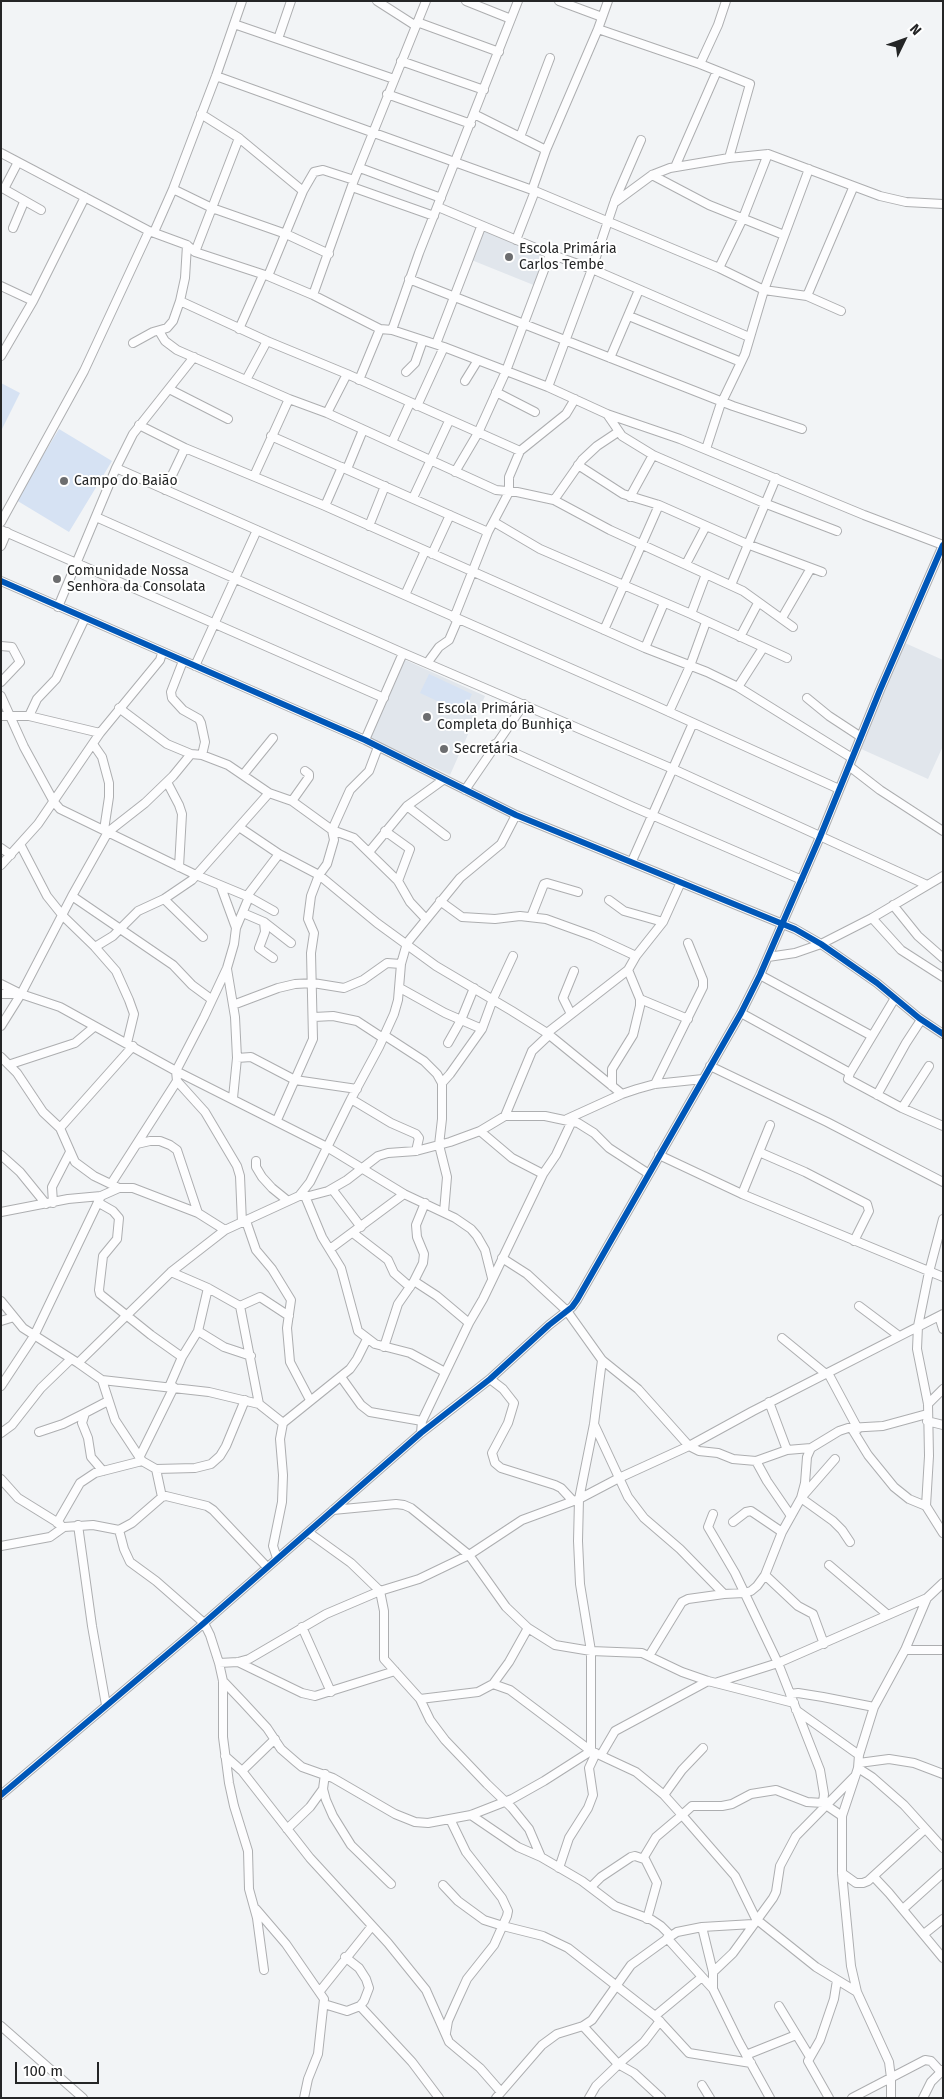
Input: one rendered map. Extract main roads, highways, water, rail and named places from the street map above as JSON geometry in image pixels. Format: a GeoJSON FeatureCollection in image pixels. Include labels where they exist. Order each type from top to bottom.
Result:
{"type":"FeatureCollection","features":[{"type":"Feature","properties":{"kind":"place","name":"Escola Primária Carlos Tembe"},"geometry":{"type":"Point","coordinates":[509,257]}},
{"type":"Feature","properties":{"kind":"place","name":"Campo do Baião"},"geometry":{"type":"Point","coordinates":[64,481]}},
{"type":"Feature","properties":{"kind":"place","name":"Comunidade Nossa Senhora da Consolata"},"geometry":{"type":"Point","coordinates":[57,579]}},
{"type":"Feature","properties":{"kind":"place","name":"Escola Primária Completa do Bunhiça"},"geometry":{"type":"Point","coordinates":[427,717]}},
{"type":"Feature","properties":{"kind":"place","name":"Secretária"},"geometry":{"type":"Point","coordinates":[444,749]}}]}
